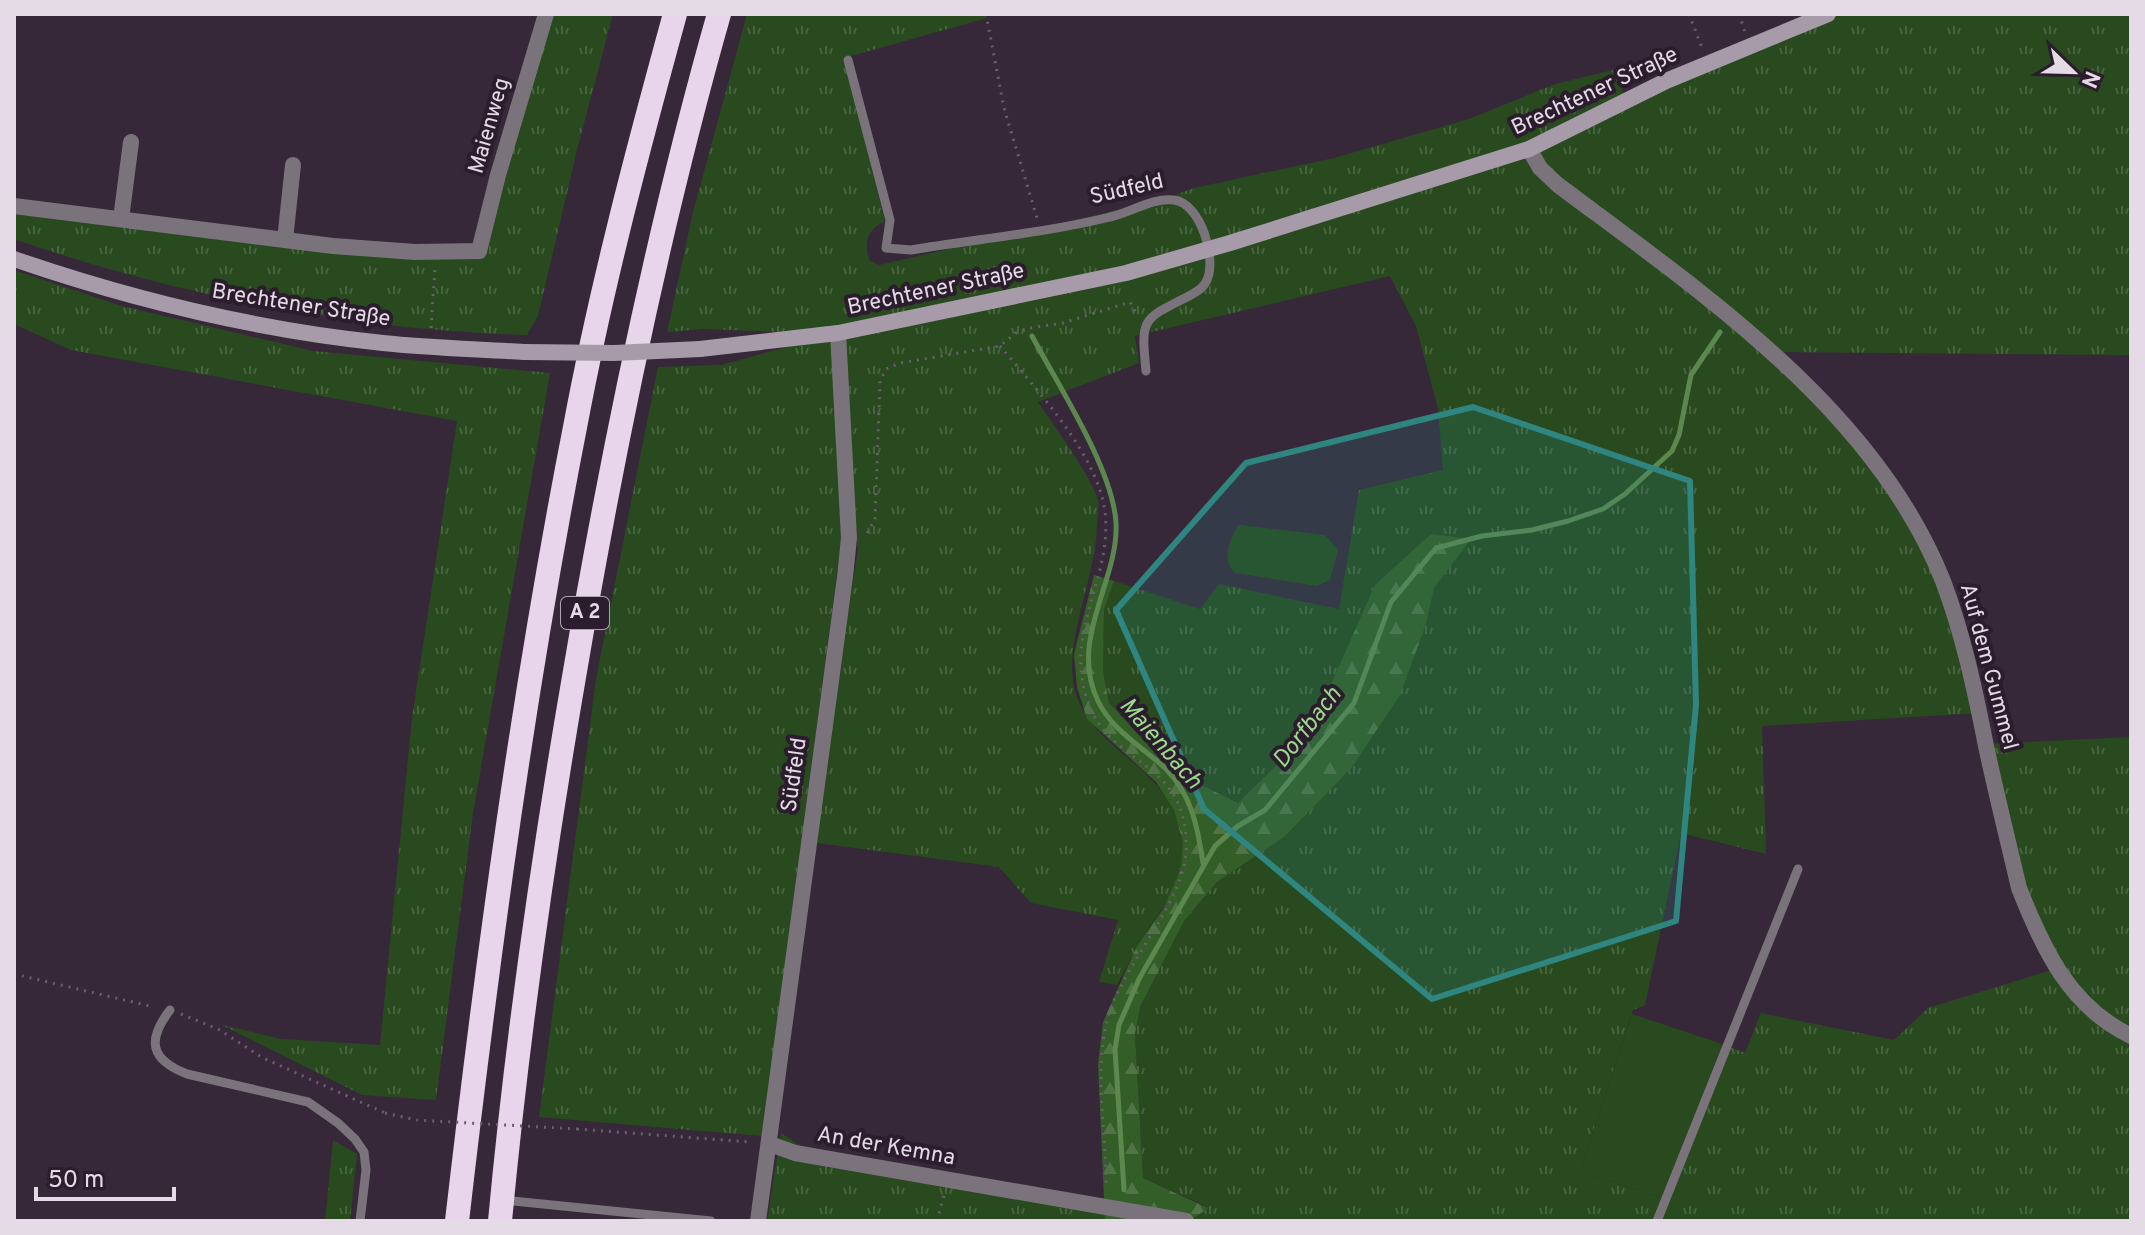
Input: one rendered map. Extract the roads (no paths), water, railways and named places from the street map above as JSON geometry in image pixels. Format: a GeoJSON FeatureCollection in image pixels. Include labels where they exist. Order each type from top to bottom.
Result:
{"type":"FeatureCollection","features":[{"type":"Feature","properties":{"kind":"highway","name":"A 2"},"geometry":{"type":"LineString","coordinates":[[457,1221],[504,840],[539,621],[576,419],[606,283],[675,14]]}},
{"type":"Feature","properties":{"kind":"highway","name":"A 2"},"geometry":{"type":"LineString","coordinates":[[501,1210],[537,904],[594,554],[628,380],[687,130],[719,14]]}},
{"type":"Feature","properties":{"kind":"street","name":"Maienweg"},"geometry":{"type":"LineString","coordinates":[[285,240],[415,252],[479,251],[546,14]]}},
{"type":"Feature","properties":{"kind":"street","name":"Brechtener Straße"},"geometry":{"type":"LineString","coordinates":[[14,259],[95,285],[218,316],[383,343],[524,352],[614,353],[700,349],[838,333],[1126,273],[1529,149],[1574,129],[1627,99],[1828,14]]}},
{"type":"Feature","properties":{"kind":"street"},"geometry":{"type":"LineString","coordinates":[[121,219],[131,142]]}},
{"type":"Feature","properties":{"kind":"street","name":"Auf dem Gummel"},"geometry":{"type":"LineString","coordinates":[[1529,149],[1540,168],[1558,185],[1690,284],[1779,361],[1831,412],[1888,480],[1908,511],[1942,581],[1962,639],[2019,888],[2030,915],[2047,953],[2070,989],[2102,1019],[2131,1036]]}},
{"type":"Feature","properties":{"kind":"street"},"geometry":{"type":"LineString","coordinates":[[14,206],[285,240],[293,165]]}},
{"type":"Feature","properties":{"kind":"street","name":"Südfeld"},"geometry":{"type":"LineString","coordinates":[[758,1221],[849,538],[838,333]]}},
{"type":"Feature","properties":{"kind":"street","name":"An der Kemna"},"geometry":{"type":"LineString","coordinates":[[770,1144],[795,1153],[1186,1221]]}},
{"type":"Feature","properties":{"kind":"lane","name":"Südfeld"},"geometry":{"type":"LineString","coordinates":[[848,60],[890,220],[886,248],[911,250],[1040,229],[1111,217],[1162,200],[1177,200],[1188,207],[1202,226],[1209,249]]}},
{"type":"Feature","properties":{"kind":"lane"},"geometry":{"type":"LineString","coordinates":[[1146,371],[1142,333],[1146,323],[1154,314],[1200,290],[1207,281],[1211,267],[1209,249]]}},
{"type":"Feature","properties":{"kind":"lane"},"geometry":{"type":"LineString","coordinates":[[1657,1221],[1798,869]]}},
{"type":"Feature","properties":{"kind":"lane"},"geometry":{"type":"LineString","coordinates":[[170,1010],[158,1025],[155,1042],[158,1057],[168,1067],[308,1102],[355,1139],[364,1152],[366,1170],[360,1221]]}},
{"type":"Feature","properties":{"kind":"lane"},"geometry":{"type":"LineString","coordinates":[[501,1210],[711,1221]]}},
{"type":"Feature","properties":{"kind":"waterway","name":"Dorfbach"},"geometry":{"type":"LineString","coordinates":[[1124,1190],[1115,1049],[1119,1025],[1139,979],[1215,846],[1238,826],[1265,810],[1354,703],[1391,602],[1436,548],[1482,536],[1532,530],[1568,521],[1603,509],[1625,494],[1672,451],[1679,435],[1691,375],[1720,332]]}},
{"type":"Feature","properties":{"kind":"waterway","name":"Maienbach"},"geometry":{"type":"LineString","coordinates":[[1032,336],[1083,428],[1113,501],[1115,545],[1091,633],[1090,678],[1098,701],[1111,721],[1166,769],[1182,790],[1196,825],[1203,863]]}}]}
